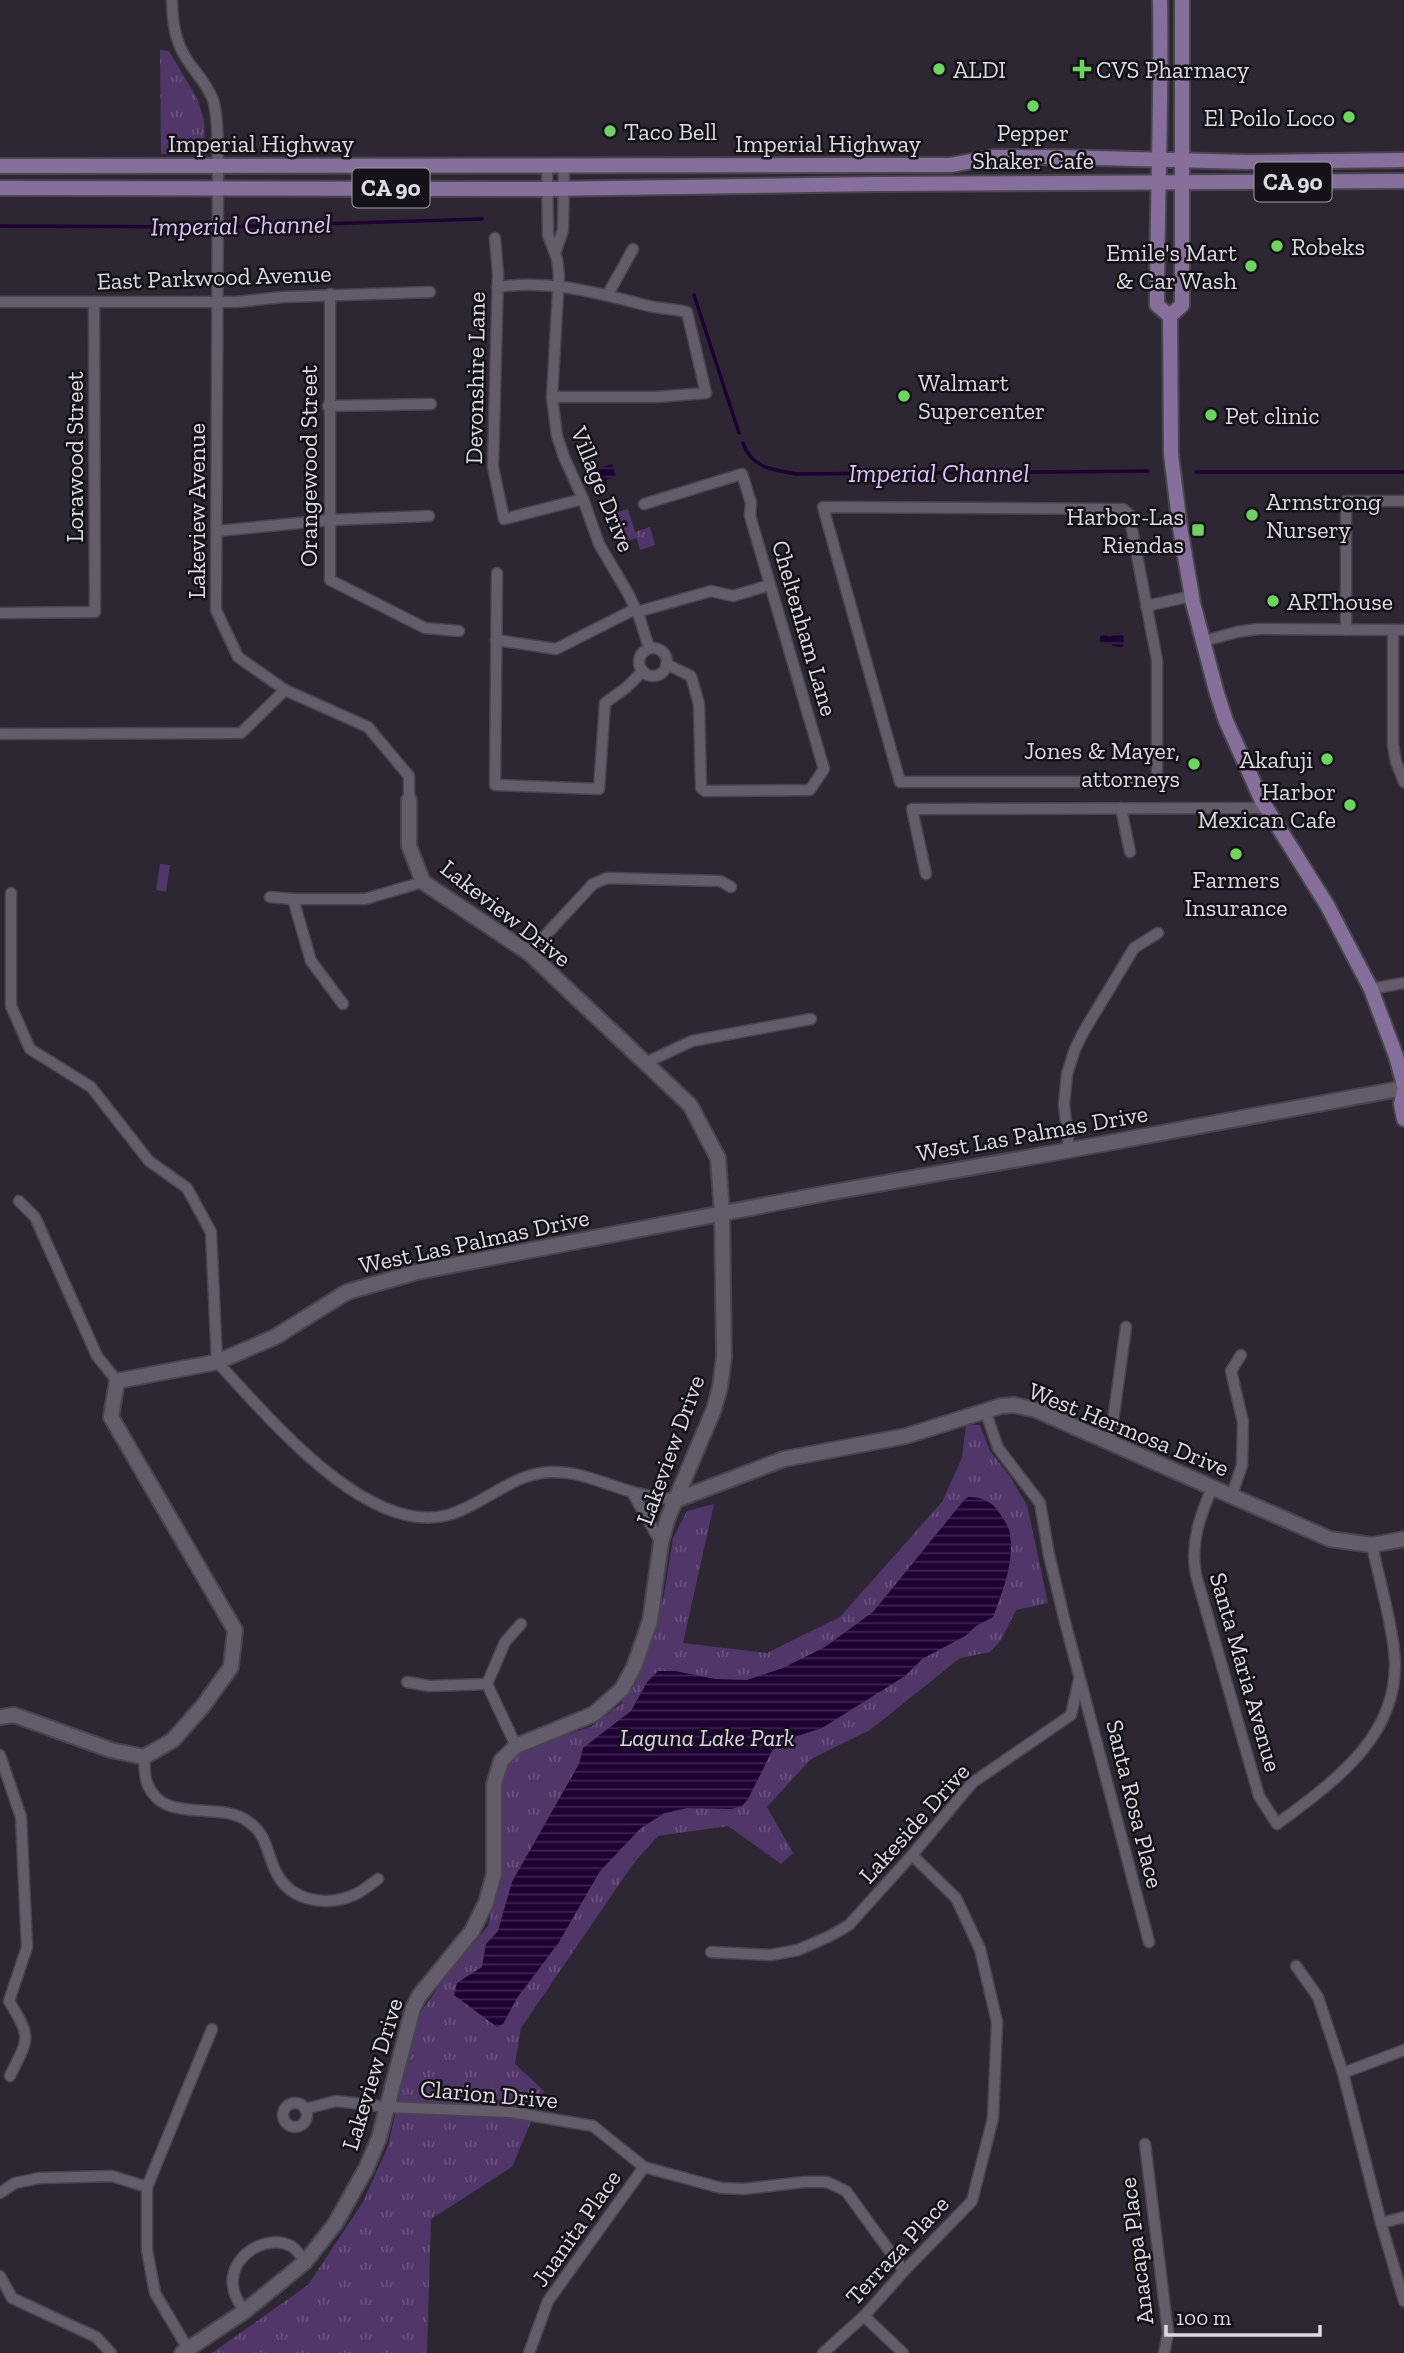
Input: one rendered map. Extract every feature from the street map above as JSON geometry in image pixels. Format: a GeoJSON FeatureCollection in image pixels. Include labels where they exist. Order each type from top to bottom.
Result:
{"type":"FeatureCollection","features":[{"type":"Feature","properties":{"kind":"main road"},"geometry":{"type":"LineString","coordinates":[[1160,0],[1157,305],[1170,316]]}},
{"type":"Feature","properties":{"kind":"main road"},"geometry":{"type":"LineString","coordinates":[[1182,0],[1182,305],[1170,316],[1171,454],[1192,596],[1226,721],[1267,808],[1327,905],[1371,989],[1396,1056],[1404,1089],[1401,1104],[1404,1119]]}},
{"type":"Feature","properties":{"kind":"main road","name":"Imperial Highway"},"geometry":{"type":"LineString","coordinates":[[0,166],[937,165],[993,158],[1287,162],[1404,160]]}},
{"type":"Feature","properties":{"kind":"main road","name":"Imperial Highway"},"geometry":{"type":"LineString","coordinates":[[0,188],[564,189],[864,184],[1404,181]]}},
{"type":"Feature","properties":{"kind":"street","name":"Lakeview Avenue"},"geometry":{"type":"LineString","coordinates":[[172,0],[176,39],[186,59],[203,80],[216,113],[216,610],[238,657],[285,690],[368,727],[409,776],[410,800]]}},
{"type":"Feature","properties":{"kind":"street","name":"Village Drive"},"geometry":{"type":"LineString","coordinates":[[547,165],[548,235],[558,270],[552,397],[554,420],[559,443],[603,554],[636,611],[649,649]]}},
{"type":"Feature","properties":{"kind":"street","name":"Village Drive"},"geometry":{"type":"LineString","coordinates":[[555,253],[563,230],[564,165]]}},
{"type":"Feature","properties":{"kind":"street","name":"Devonshire Lane"},"geometry":{"type":"LineString","coordinates":[[495,238],[497,287],[493,467],[504,519],[583,499]]}},
{"type":"Feature","properties":{"kind":"street"},"geometry":{"type":"LineString","coordinates":[[608,295],[634,249]]}},
{"type":"Feature","properties":{"kind":"street"},"geometry":{"type":"LineString","coordinates":[[497,287],[521,283],[581,288],[664,309],[687,312],[706,393],[656,397],[552,397]]}},
{"type":"Feature","properties":{"kind":"street","name":"East Parkwood Avenue"},"geometry":{"type":"LineString","coordinates":[[0,302],[216,302],[330,294],[430,292]]}},
{"type":"Feature","properties":{"kind":"street","name":"Orangewood Street"},"geometry":{"type":"LineString","coordinates":[[330,294],[330,580],[425,628],[459,631]]}},
{"type":"Feature","properties":{"kind":"street","name":"Lorawood Street"},"geometry":{"type":"LineString","coordinates":[[0,613],[95,612],[94,302]]}},
{"type":"Feature","properties":{"kind":"street"},"geometry":{"type":"LineString","coordinates":[[328,407],[431,404]]}},
{"type":"Feature","properties":{"kind":"street","name":"Cheltenham Lane"},"geometry":{"type":"LineString","coordinates":[[644,504],[741,474],[751,503],[750,516],[824,769],[810,790],[705,791],[701,788],[699,704],[691,676],[666,664]]}},
{"type":"Feature","properties":{"kind":"street"},"geometry":{"type":"LineString","coordinates":[[1346,630],[1346,501],[1404,501]]}},
{"type":"Feature","properties":{"kind":"street"},"geometry":{"type":"LineString","coordinates":[[822,507],[1123,509],[1132,522],[1146,606],[1157,660],[1157,782],[900,782],[822,507]]}},
{"type":"Feature","properties":{"kind":"street"},"geometry":{"type":"LineString","coordinates":[[217,531],[330,520],[429,516]]}},
{"type":"Feature","properties":{"kind":"street"},"geometry":{"type":"LineString","coordinates":[[497,573],[495,785],[599,789],[605,703],[643,671]]}},
{"type":"Feature","properties":{"kind":"street"},"geometry":{"type":"LineString","coordinates":[[496,640],[556,649],[636,611],[711,592],[733,596],[770,585]]}},
{"type":"Feature","properties":{"kind":"street"},"geometry":{"type":"LineString","coordinates":[[1146,606],[1192,596]]}},
{"type":"Feature","properties":{"kind":"street"},"geometry":{"type":"LineString","coordinates":[[1204,641],[1229,633],[1258,629],[1399,630],[1393,745],[1404,782]]}},
{"type":"Feature","properties":{"kind":"street"},"geometry":{"type":"LineString","coordinates":[[649,649],[662,652],[666,664],[663,671],[657,675],[649,675],[639,664],[640,656],[649,649]]}},
{"type":"Feature","properties":{"kind":"street"},"geometry":{"type":"LineString","coordinates":[[0,734],[241,733],[285,690]]}},
{"type":"Feature","properties":{"kind":"street","name":"Lakeview Drive"},"geometry":{"type":"LineString","coordinates":[[185,2351],[245,2311],[305,2262],[335,2224],[366,2169],[379,2138],[413,2008],[419,1996],[472,1931],[486,1903],[494,1874],[496,1775],[505,1756],[516,1746],[583,1721],[605,1706],[622,1689],[634,1667],[650,1621],[667,1520],[714,1409],[723,1372],[722,1213],[718,1158],[690,1105],[529,953],[424,882],[410,846],[410,800]]}},
{"type":"Feature","properties":{"kind":"street"},"geometry":{"type":"LineString","coordinates":[[1121,808],[1130,852]]}},
{"type":"Feature","properties":{"kind":"street"},"geometry":{"type":"LineString","coordinates":[[926,874],[912,809],[1267,808]]}},
{"type":"Feature","properties":{"kind":"street"},"geometry":{"type":"LineString","coordinates":[[529,953],[593,884],[607,878],[720,881],[731,887]]}},
{"type":"Feature","properties":{"kind":"street"},"geometry":{"type":"LineString","coordinates":[[270,897],[365,899],[424,882]]}},
{"type":"Feature","properties":{"kind":"street"},"geometry":{"type":"LineString","coordinates":[[11,893],[11,1006],[30,1049],[91,1087],[149,1161],[187,1188],[211,1232],[217,1362],[287,1436],[328,1472],[376,1505],[396,1513],[421,1518],[451,1514],[519,1479],[547,1472],[562,1472],[632,1492],[676,1500]]}},
{"type":"Feature","properties":{"kind":"street"},"geometry":{"type":"LineString","coordinates":[[293,898],[311,961],[343,1004]]}},
{"type":"Feature","properties":{"kind":"street"},"geometry":{"type":"LineString","coordinates":[[1069,1150],[1063,1104],[1067,1074],[1075,1049],[1134,948],[1158,933]]}},
{"type":"Feature","properties":{"kind":"street"},"geometry":{"type":"LineString","coordinates":[[1371,989],[1404,983]]}},
{"type":"Feature","properties":{"kind":"street"},"geometry":{"type":"LineString","coordinates":[[645,1063],[692,1041],[811,1019]]}},
{"type":"Feature","properties":{"kind":"street","name":"West Las Palmas Drive"},"geometry":{"type":"LineString","coordinates":[[117,1381],[217,1362],[275,1338],[347,1292],[417,1272],[722,1213],[1404,1089]]}},
{"type":"Feature","properties":{"kind":"street"},"geometry":{"type":"LineString","coordinates":[[0,1717],[14,1715],[111,1750],[144,1757],[173,1740],[203,1706],[231,1667],[235,1630],[111,1417],[117,1381],[97,1356],[35,1217],[19,1201]]}},
{"type":"Feature","properties":{"kind":"street"},"geometry":{"type":"LineString","coordinates":[[1110,1442],[1126,1327]]}},
{"type":"Feature","properties":{"kind":"street"},"geometry":{"type":"LineString","coordinates":[[1232,1495],[1242,1465],[1243,1422],[1231,1371],[1241,1355]]}},
{"type":"Feature","properties":{"kind":"street","name":"West Hermosa Drive"},"geometry":{"type":"LineString","coordinates":[[676,1500],[784,1459],[906,1436],[1006,1405],[1029,1408],[1330,1539],[1372,1545],[1404,1539]]}},
{"type":"Feature","properties":{"kind":"street","name":"Lakeside Drive"},"geometry":{"type":"LineString","coordinates":[[711,1952],[770,1955],[797,1950],[830,1936],[857,1918],[972,1783],[1071,1715],[1080,1676],[1055,1581],[1040,1503],[998,1448],[985,1410]]}},
{"type":"Feature","properties":{"kind":"street","name":"Santa Maria Avenue"},"geometry":{"type":"LineString","coordinates":[[1213,1486],[1198,1526],[1194,1566],[1259,1796],[1277,1824],[1330,1785],[1374,1738],[1393,1693],[1394,1652],[1372,1545]]}},
{"type":"Feature","properties":{"kind":"street"},"geometry":{"type":"LineString","coordinates":[[632,1492],[661,1543]]}},
{"type":"Feature","properties":{"kind":"street"},"geometry":{"type":"LineString","coordinates":[[516,1746],[487,1684],[505,1642],[521,1625]]}},
{"type":"Feature","properties":{"kind":"street","name":"Santa Rosa Place"},"geometry":{"type":"LineString","coordinates":[[1080,1676],[1149,1942]]}},
{"type":"Feature","properties":{"kind":"street"},"geometry":{"type":"LineString","coordinates":[[407,1682],[429,1686],[487,1684]]}},
{"type":"Feature","properties":{"kind":"street"},"geometry":{"type":"LineString","coordinates":[[0,1755],[21,1818],[27,1947],[9,2001],[26,2031],[27,2041],[10,2076]]}},
{"type":"Feature","properties":{"kind":"street"},"geometry":{"type":"LineString","coordinates":[[144,1757],[146,1783],[157,1799],[174,1809],[235,1813],[252,1823],[265,1841],[276,1874],[288,1889],[307,1900],[331,1900],[355,1894],[378,1879]]}},
{"type":"Feature","properties":{"kind":"street","name":"Terraza Place"},"geometry":{"type":"LineString","coordinates":[[823,2353],[864,2316],[972,2201],[993,2118],[997,2022],[980,1949],[956,1898],[912,1855]]}},
{"type":"Feature","properties":{"kind":"street"},"geometry":{"type":"LineString","coordinates":[[1296,1966],[1318,1997],[1343,2073],[1404,2301]]}},
{"type":"Feature","properties":{"kind":"street"},"geometry":{"type":"LineString","coordinates":[[185,2351],[155,2292],[146,2250],[147,2187],[212,2029]]}},
{"type":"Feature","properties":{"kind":"street"},"geometry":{"type":"LineString","coordinates":[[1343,2073],[1404,2050]]}},
{"type":"Feature","properties":{"kind":"street","name":"Clarion Drive"},"geometry":{"type":"LineString","coordinates":[[305,2109],[336,2101],[387,2107],[510,2112],[593,2126],[644,2167],[721,2188],[744,2189],[827,2182],[846,2191],[904,2271]]}},
{"type":"Feature","properties":{"kind":"street","name":"Anacapa Place"},"geometry":{"type":"LineString","coordinates":[[1145,2144],[1168,2333],[1164,2353]]}},
{"type":"Feature","properties":{"kind":"street","name":"Juanita Place"},"geometry":{"type":"LineString","coordinates":[[529,2353],[548,2301],[644,2167]]}},
{"type":"Feature","properties":{"kind":"street"},"geometry":{"type":"LineString","coordinates":[[0,2193],[15,2183],[40,2178],[112,2176],[147,2187]]}},
{"type":"Feature","properties":{"kind":"street"},"geometry":{"type":"LineString","coordinates":[[1381,2223],[1404,2217]]}},
{"type":"Feature","properties":{"kind":"street"},"geometry":{"type":"LineString","coordinates":[[245,2311],[236,2298],[232,2284],[236,2266],[247,2254],[258,2246],[275,2241],[293,2246],[305,2262]]}},
{"type":"Feature","properties":{"kind":"street"},"geometry":{"type":"LineString","coordinates":[[0,2276],[12,2298],[96,2337],[111,2353]]}},
{"type":"Feature","properties":{"kind":"street"},"geometry":{"type":"LineString","coordinates":[[864,2316],[903,2353]]}},
{"type":"Feature","properties":{"kind":"green space"},"geometry":{"type":"Polygon","coordinates":[[[160,50],[169,51],[197,98],[204,120],[205,141],[196,154],[161,154],[160,50]]]}},
{"type":"Feature","properties":{"kind":"green space"},"geometry":{"type":"Polygon","coordinates":[[[628,509],[637,538],[623,542],[614,513],[628,509]]]}},
{"type":"Feature","properties":{"kind":"green space"},"geometry":{"type":"Polygon","coordinates":[[[650,527],[655,545],[640,550],[635,532],[650,527]]]}},
{"type":"Feature","properties":{"kind":"green space"},"geometry":{"type":"Polygon","coordinates":[[[160,864],[170,865],[166,892],[156,890],[160,864]]]}},
{"type":"Feature","properties":{"kind":"green space","name":"Laguna Lake Park"},"geometry":{"type":"Polygon","coordinates":[[[966,1425],[980,1425],[990,1451],[1009,1475],[1027,1505],[1048,1603],[1016,1610],[1001,1640],[990,1652],[960,1658],[870,1730],[811,1759],[767,1807],[793,1853],[781,1864],[728,1826],[658,1836],[633,1864],[521,2028],[515,2064],[544,2091],[512,2167],[431,2219],[427,2353],[212,2353],[308,2285],[363,2202],[388,2146],[417,2018],[446,1976],[488,1926],[502,1861],[500,1815],[504,1770],[511,1758],[522,1750],[592,1726],[621,1704],[636,1680],[664,1595],[673,1538],[687,1511],[714,1504],[683,1643],[767,1653],[840,1617],[942,1502],[962,1458],[966,1425]]]}},
{"type":"Feature","properties":{"kind":"shaded area"},"geometry":{"type":"Polygon","coordinates":[[[612,464],[616,476],[606,480],[608,488],[596,492],[590,471],[612,464]]]}},
{"type":"Feature","properties":{"kind":"shaded area"},"geometry":{"type":"Polygon","coordinates":[[[1118,633],[1124,636],[1123,647],[1100,643],[1100,636],[1106,634],[1109,637],[1118,633]]]}},
{"type":"Feature","properties":{"kind":"shaded area"},"geometry":{"type":"Polygon","coordinates":[[[969,1497],[989,1502],[998,1511],[1009,1530],[1011,1540],[1010,1563],[993,1617],[922,1659],[905,1676],[822,1728],[779,1742],[742,1806],[731,1809],[687,1808],[665,1813],[641,1828],[600,1871],[559,1942],[517,1998],[503,2024],[497,2027],[454,1995],[457,1983],[482,1967],[486,1944],[498,1931],[512,1882],[579,1764],[583,1748],[631,1711],[647,1682],[658,1671],[675,1671],[715,1679],[747,1680],[783,1668],[825,1647],[873,1612],[969,1497]]]}},
{"type":"Feature","properties":{"kind":"waterway","name":"Imperial Channel"},"geometry":{"type":"LineString","coordinates":[[0,226],[224,227],[482,219]]}},
{"type":"Feature","properties":{"kind":"waterway","name":"Imperial Channel"},"geometry":{"type":"LineString","coordinates":[[694,295],[739,433]]}},
{"type":"Feature","properties":{"kind":"waterway","name":"Imperial Channel"},"geometry":{"type":"LineString","coordinates":[[743,443],[747,452],[758,463],[797,474],[1148,471]]}},
{"type":"Feature","properties":{"kind":"waterway","name":"Imperial Channel"},"geometry":{"type":"LineString","coordinates":[[1196,472],[1404,472]]}},
{"type":"Feature","properties":{"kind":"place","name":"ALDI"},"geometry":{"type":"Point","coordinates":[939,69]}},
{"type":"Feature","properties":{"kind":"place","name":"CVS Pharmacy"},"geometry":{"type":"Point","coordinates":[1082,69]}},
{"type":"Feature","properties":{"kind":"place","name":"Pepper Shaker Cafe"},"geometry":{"type":"Point","coordinates":[1033,106]}},
{"type":"Feature","properties":{"kind":"place","name":"El Poilo Loco"},"geometry":{"type":"Point","coordinates":[1349,117]}},
{"type":"Feature","properties":{"kind":"place","name":"Taco Bell"},"geometry":{"type":"Point","coordinates":[610,131]}},
{"type":"Feature","properties":{"kind":"place","name":"Robeks"},"geometry":{"type":"Point","coordinates":[1277,246]}},
{"type":"Feature","properties":{"kind":"place","name":"Emile's Mart & Car Wash"},"geometry":{"type":"Point","coordinates":[1251,266]}},
{"type":"Feature","properties":{"kind":"place","name":"Walmart Supercenter"},"geometry":{"type":"Point","coordinates":[904,396]}},
{"type":"Feature","properties":{"kind":"place","name":"Pet clinic"},"geometry":{"type":"Point","coordinates":[1211,415]}},
{"type":"Feature","properties":{"kind":"place","name":"Armstrong Nursery"},"geometry":{"type":"Point","coordinates":[1252,515]}},
{"type":"Feature","properties":{"kind":"place","name":"Harbor-Las Riendas"},"geometry":{"type":"Point","coordinates":[1198,530]}},
{"type":"Feature","properties":{"kind":"place","name":"ARThouse"},"geometry":{"type":"Point","coordinates":[1273,601]}},
{"type":"Feature","properties":{"kind":"place","name":"Akafuji"},"geometry":{"type":"Point","coordinates":[1327,759]}},
{"type":"Feature","properties":{"kind":"place","name":"Jones & Mayer, attorneys"},"geometry":{"type":"Point","coordinates":[1194,764]}},
{"type":"Feature","properties":{"kind":"place","name":"Harbor Mexican Cafe"},"geometry":{"type":"Point","coordinates":[1350,805]}},
{"type":"Feature","properties":{"kind":"place","name":"Farmers Insurance"},"geometry":{"type":"Point","coordinates":[1236,854]}}]}
